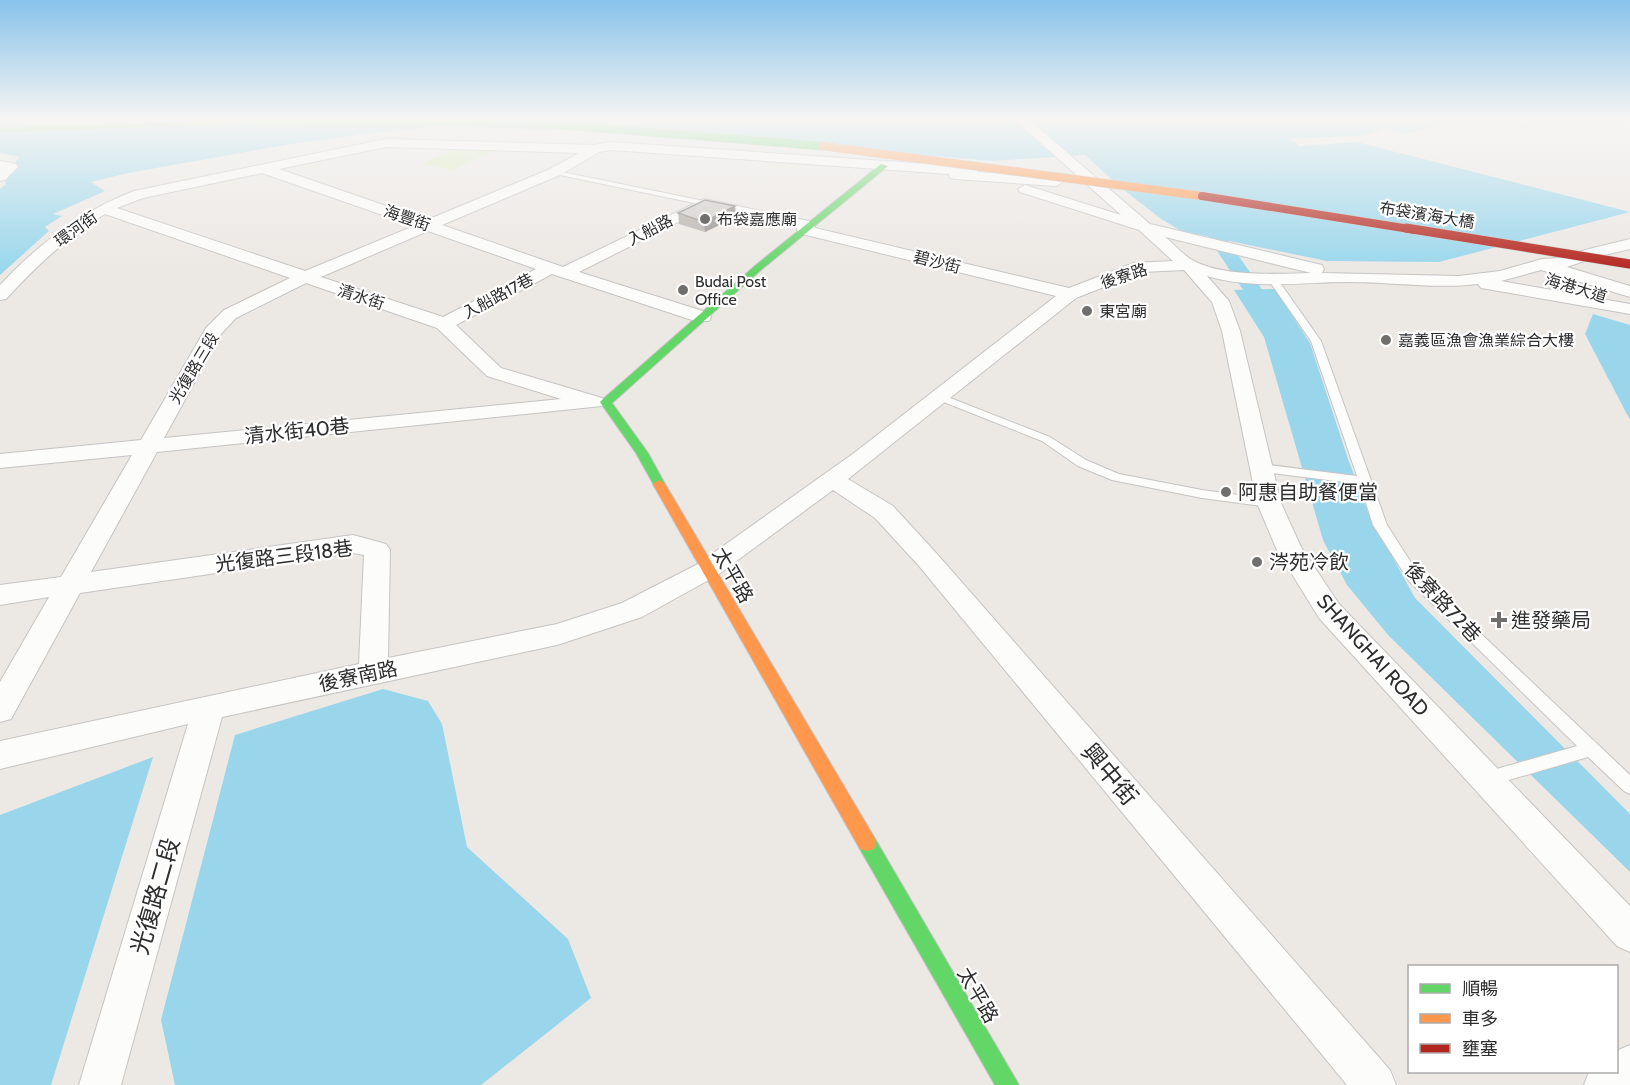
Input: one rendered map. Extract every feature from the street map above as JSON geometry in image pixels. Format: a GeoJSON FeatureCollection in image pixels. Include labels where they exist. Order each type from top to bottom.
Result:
{"type":"FeatureCollection","features":[{"type":"Feature","properties":{"kind":"main road"},"geometry":{"type":"LineString","coordinates":[[600,402],[806,228],[879,170]]}},
{"type":"Feature","properties":{"kind":"main road","name":"布袋濱海大橋"},"geometry":{"type":"LineString","coordinates":[[1016,170],[1198,195],[1630,264]]}},
{"type":"Feature","properties":{"kind":"main road","name":"布袋濱海大橋"},"geometry":{"type":"LineString","coordinates":[[1063,170],[1353,210],[1630,255]]}},
{"type":"Feature","properties":{"kind":"main road"},"geometry":{"type":"LineString","coordinates":[[1563,262],[1630,274]]}},
{"type":"Feature","properties":{"kind":"main road","name":"太平路"},"geometry":{"type":"LineString","coordinates":[[600,402],[642,453],[707,570],[1008,1085]]}},
{"type":"Feature","properties":{"kind":"street","name":"環河街"},"geometry":{"type":"LineString","coordinates":[[0,295],[42,253],[104,209],[139,194],[254,170]]}},
{"type":"Feature","properties":{"kind":"street","name":"海豐街"},"geometry":{"type":"LineString","coordinates":[[267,170],[557,271]]}},
{"type":"Feature","properties":{"kind":"street","name":"光復路三段"},"geometry":{"type":"LineString","coordinates":[[0,710],[213,332],[230,314],[303,278],[559,170]]}},
{"type":"Feature","properties":{"kind":"street"},"geometry":{"type":"LineString","coordinates":[[898,170],[1095,185]]}},
{"type":"Feature","properties":{"kind":"street"},"geometry":{"type":"LineString","coordinates":[[914,170],[1021,175],[1095,185]]}},
{"type":"Feature","properties":{"kind":"street","name":"SHANGHAI ROAD"},"geometry":{"type":"LineString","coordinates":[[1077,170],[1188,265],[1220,301],[1231,331],[1269,503],[1289,548],[1329,611],[1630,933]]}},
{"type":"Feature","properties":{"kind":"street"},"geometry":{"type":"LineString","coordinates":[[987,178],[1144,227],[1350,277]]}},
{"type":"Feature","properties":{"kind":"street"},"geometry":{"type":"LineString","coordinates":[[704,203],[806,228]]}},
{"type":"Feature","properties":{"kind":"street","name":"入船路"},"geometry":{"type":"LineString","coordinates":[[557,271],[704,203]]}},
{"type":"Feature","properties":{"kind":"street","name":"清水街"},"geometry":{"type":"LineString","coordinates":[[104,209],[444,324],[495,372],[600,402]]}},
{"type":"Feature","properties":{"kind":"street","name":"碧沙街"},"geometry":{"type":"LineString","coordinates":[[806,228],[1070,294]]}},
{"type":"Feature","properties":{"kind":"street","name":"後寮路"},"geometry":{"type":"LineString","coordinates":[[707,570],[940,397],[1070,294],[1140,267],[1188,265],[1222,275],[1273,279],[1350,277],[1460,281],[1521,271],[1542,264],[1563,262],[1630,244]]}},
{"type":"Feature","properties":{"kind":"street","name":"海港大道"},"geometry":{"type":"LineString","coordinates":[[1542,264],[1630,292]]}},
{"type":"Feature","properties":{"kind":"street"},"geometry":{"type":"LineString","coordinates":[[557,271],[702,317]]}},
{"type":"Feature","properties":{"kind":"street","name":"入船路17巷"},"geometry":{"type":"LineString","coordinates":[[444,324],[557,271]]}},
{"type":"Feature","properties":{"kind":"street","name":"海港大道"},"geometry":{"type":"LineString","coordinates":[[1521,271],[1630,304]]}},
{"type":"Feature","properties":{"kind":"street"},"geometry":{"type":"LineString","coordinates":[[1460,281],[1563,296],[1630,309]]}},
{"type":"Feature","properties":{"kind":"street","name":"清水街40巷"},"geometry":{"type":"LineString","coordinates":[[0,461],[600,402]]}},
{"type":"Feature","properties":{"kind":"street","name":"興中街"},"geometry":{"type":"LineString","coordinates":[[832,479],[884,512],[928,560],[1375,1085]]}},
{"type":"Feature","properties":{"kind":"street","name":"光復路三段18巷"},"geometry":{"type":"LineString","coordinates":[[70,584],[353,544],[377,550],[373,672]]}},
{"type":"Feature","properties":{"kind":"street","name":"後寮南路"},"geometry":{"type":"LineString","coordinates":[[0,755],[209,707],[557,634],[632,610],[707,570]]}},
{"type":"Feature","properties":{"kind":"street"},"geometry":{"type":"LineString","coordinates":[[0,595],[70,584]]}},
{"type":"Feature","properties":{"kind":"street","name":"光復路二段"},"geometry":{"type":"LineString","coordinates":[[100,1085],[209,707]]}},
{"type":"Feature","properties":{"kind":"street"},"geometry":{"type":"LineString","coordinates":[[1605,1085],[1630,1066]]}},
{"type":"Feature","properties":{"kind":"lane"},"geometry":{"type":"LineString","coordinates":[[555,172],[704,203]]}},
{"type":"Feature","properties":{"kind":"lane","name":"後寮路72巷"},"geometry":{"type":"LineString","coordinates":[[1273,279],[1316,341],[1380,525],[1414,578],[1630,786]]}},
{"type":"Feature","properties":{"kind":"lane"},"geometry":{"type":"LineString","coordinates":[[940,397],[1046,439],[1082,463],[1116,477],[1202,494],[1269,503]]}},
{"type":"Feature","properties":{"kind":"lane"},"geometry":{"type":"LineString","coordinates":[[1261,468],[1365,481]]}},
{"type":"Feature","properties":{"kind":"lane"},"geometry":{"type":"LineString","coordinates":[[1485,779],[1590,749]]}},
{"type":"Feature","properties":{"kind":"water"},"geometry":{"type":"Polygon","coordinates":[[[10,170],[147,170],[91,182],[105,191],[53,214],[62,216],[45,227],[49,231],[0,275],[0,189],[6,184],[4,179],[10,170]]]}},
{"type":"Feature","properties":{"kind":"water"},"geometry":{"type":"Polygon","coordinates":[[[1101,170],[1465,170],[1630,212],[1439,262],[1327,261],[1181,231],[1120,187],[1101,170]]]}},
{"type":"Feature","properties":{"kind":"water"},"geometry":{"type":"Polygon","coordinates":[[[1275,289],[1310,343],[1368,512],[1415,598],[1630,814],[1630,872],[1389,636],[1347,585],[1323,540],[1264,337],[1234,290],[1275,289]]]}},
{"type":"Feature","properties":{"kind":"water"},"geometry":{"type":"Polygon","coordinates":[[[1593,314],[1630,325],[1630,420],[1585,334],[1593,314]]]}},
{"type":"Feature","properties":{"kind":"water"},"geometry":{"type":"Polygon","coordinates":[[[383,689],[428,701],[442,724],[467,847],[568,939],[591,998],[481,1085],[175,1085],[161,1020],[235,735],[383,689]]]}},
{"type":"Feature","properties":{"kind":"water"},"geometry":{"type":"Polygon","coordinates":[[[153,757],[51,1085],[0,1085],[0,815],[153,757]]]}},
{"type":"Feature","properties":{"kind":"pier"},"geometry":{"type":"Polygon","coordinates":[[[1474,170],[1477,170],[1630,209],[1474,170]]]}},
{"type":"Feature","properties":{"kind":"building"},"geometry":{"type":"Polygon","coordinates":[[[705,200],[735,206],[704,222],[678,213],[705,200]]]}},
{"type":"Feature","properties":{"kind":"waterway"},"geometry":{"type":"LineString","coordinates":[[1218,239],[1274,321]]}},
{"type":"Feature","properties":{"kind":"traffic: fast"},"geometry":{"type":"LineString","coordinates":[[659,484],[642,453],[606,402],[759,267],[880,170]]}},
{"type":"Feature","properties":{"kind":"traffic: fast"},"geometry":{"type":"LineString","coordinates":[[867,843],[1008,1085]]}},
{"type":"Feature","properties":{"kind":"traffic: slow"},"geometry":{"type":"LineString","coordinates":[[1011,170],[1202,196]]}},
{"type":"Feature","properties":{"kind":"traffic: slow"},"geometry":{"type":"LineString","coordinates":[[659,484],[867,843]]}},
{"type":"Feature","properties":{"kind":"traffic: jam"},"geometry":{"type":"LineString","coordinates":[[1202,196],[1630,264]]}},
{"type":"Feature","properties":{"kind":"place","name":"布袋嘉應廟"},"geometry":{"type":"Point","coordinates":[705,219]}},
{"type":"Feature","properties":{"kind":"place","name":"Budai Post Office"},"geometry":{"type":"Point","coordinates":[683,290]}},
{"type":"Feature","properties":{"kind":"place","name":"東宮廟"},"geometry":{"type":"Point","coordinates":[1087,311]}},
{"type":"Feature","properties":{"kind":"place","name":"嘉義區漁會漁業綜合大樓"},"geometry":{"type":"Point","coordinates":[1386,340]}},
{"type":"Feature","properties":{"kind":"place","name":"阿惠自助餐便當"},"geometry":{"type":"Point","coordinates":[1226,492]}},
{"type":"Feature","properties":{"kind":"place","name":"涔苑冷飲"},"geometry":{"type":"Point","coordinates":[1257,562]}},
{"type":"Feature","properties":{"kind":"place","name":"進發藥局"},"geometry":{"type":"Point","coordinates":[1499,620]}}]}
